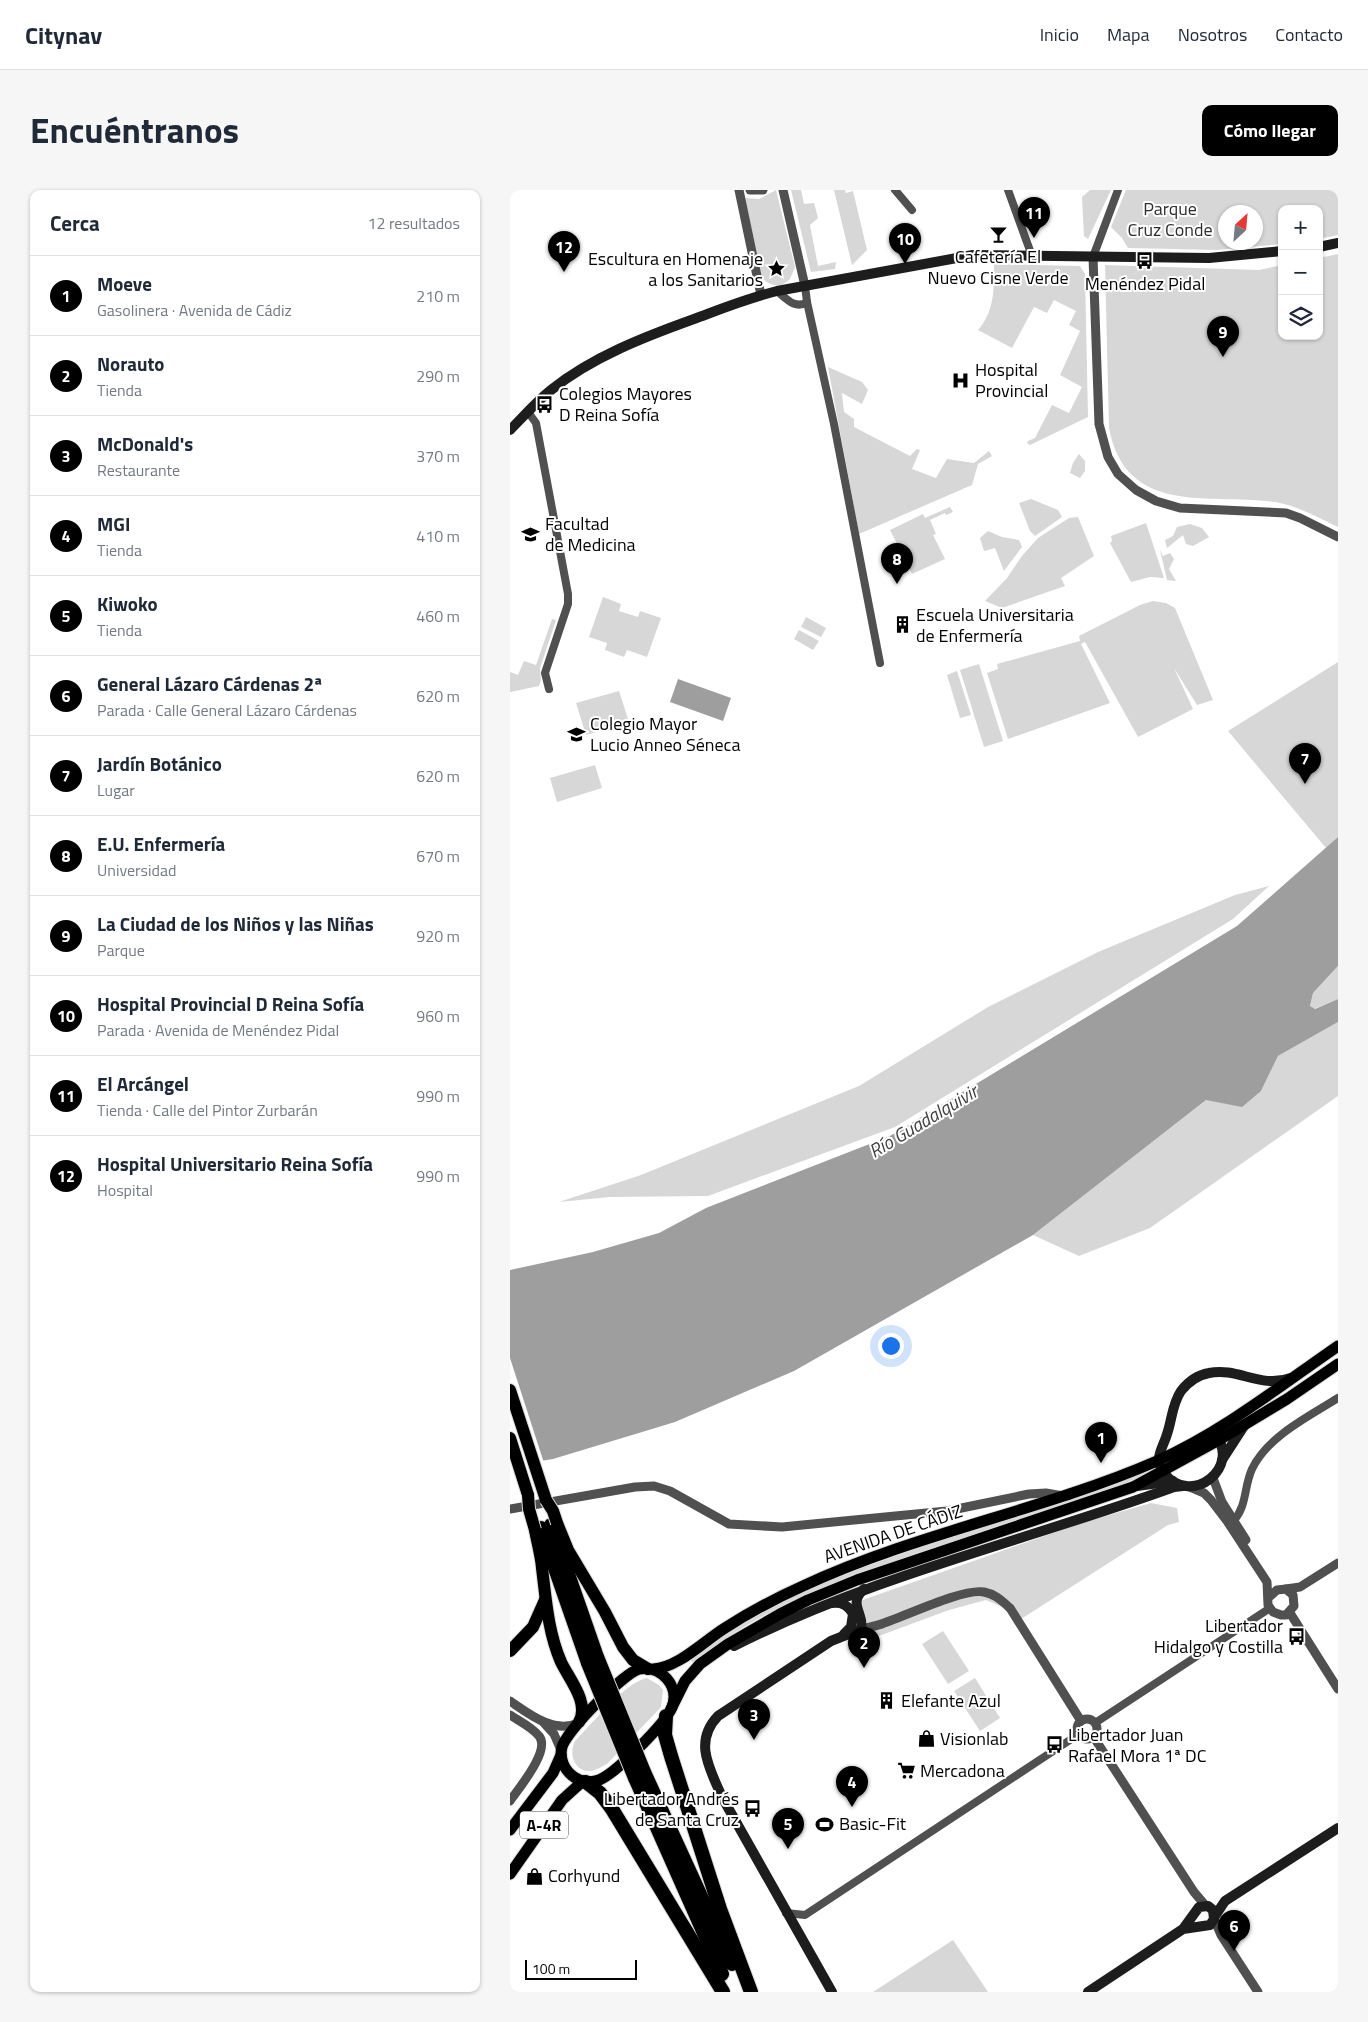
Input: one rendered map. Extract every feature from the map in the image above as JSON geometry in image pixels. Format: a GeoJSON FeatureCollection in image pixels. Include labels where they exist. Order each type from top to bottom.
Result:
{"type":"FeatureCollection","features":[{"type":"Feature","properties":{"kind":"highway"},"geometry":{"type":"LineString","coordinates":[[510,1390],[546,1500],[546,1526],[542,1567],[545,1600],[561,1661],[581,1701],[582,1714],[579,1722]]}},
{"type":"Feature","properties":{"kind":"highway"},"geometry":{"type":"LineString","coordinates":[[510,1438],[528,1495],[546,1526],[571,1556],[605,1612],[623,1647],[633,1660],[651,1669]]}},
{"type":"Feature","properties":{"kind":"highway"},"geometry":{"type":"LineString","coordinates":[[546,1526],[592,1660],[730,1992]]}},
{"type":"Feature","properties":{"kind":"highway"},"geometry":{"type":"LineString","coordinates":[[510,1650],[533,1628],[545,1600]]}},
{"type":"Feature","properties":{"kind":"highway"},"geometry":{"type":"LineString","coordinates":[[669,1713],[665,1734],[720,1909],[751,1992]]}},
{"type":"Feature","properties":{"kind":"highway"},"geometry":{"type":"LineString","coordinates":[[639,1775],[746,1992]]}},
{"type":"Feature","properties":{"kind":"highway"},"geometry":{"type":"LineString","coordinates":[[585,1781],[600,1794],[612,1809],[723,1992]]}},
{"type":"Feature","properties":{"kind":"main road"},"geometry":{"type":"LineString","coordinates":[[1323,246],[1338,243]]}},
{"type":"Feature","properties":{"kind":"main road"},"geometry":{"type":"LineString","coordinates":[[510,430],[550,390],[598,360],[639,340],[761,295],[777,291],[973,255],[1209,258],[1278,251]]}},
{"type":"Feature","properties":{"kind":"main road","name":"AVENIDA DE CÁDIZ"},"geometry":{"type":"LineString","coordinates":[[585,1781],[597,1781],[610,1774],[642,1744],[669,1713],[685,1682],[700,1664],[752,1630],[824,1593],[875,1573],[1133,1487],[1163,1471],[1214,1436],[1338,1346]]}},
{"type":"Feature","properties":{"kind":"main road","name":"AVENIDA DE CÁDIZ"},"geometry":{"type":"LineString","coordinates":[[561,1752],[564,1741],[579,1722],[628,1674],[636,1670],[662,1668],[674,1663],[724,1628],[761,1607],[837,1571],[898,1549],[1063,1496],[1158,1460],[1247,1423],[1287,1399],[1338,1364]]}},
{"type":"Feature","properties":{"kind":"main road","name":"AVENIDA DE CÁDIZ"},"geometry":{"type":"LineString","coordinates":[[1158,1460],[1176,1399],[1190,1381],[1202,1375],[1216,1372],[1266,1382],[1294,1377]]}},
{"type":"Feature","properties":{"kind":"main road"},"geometry":{"type":"LineString","coordinates":[[1213,1478],[1247,1423]]}},
{"type":"Feature","properties":{"kind":"main road"},"geometry":{"type":"LineString","coordinates":[[1214,1436],[1222,1450],[1222,1461]]}},
{"type":"Feature","properties":{"kind":"main road"},"geometry":{"type":"LineString","coordinates":[[1158,1460],[1163,1471],[1173,1481],[1187,1486]]}},
{"type":"Feature","properties":{"kind":"main road","name":"AVENIDA DE CÁDIZ"},"geometry":{"type":"LineString","coordinates":[[700,1664],[755,1636],[864,1589],[1174,1487],[1205,1483],[1213,1478]]}},
{"type":"Feature","properties":{"kind":"main road","name":"AVENIDA DE CÁDIZ"},"geometry":{"type":"LineString","coordinates":[[1133,1487],[1173,1481]]}},
{"type":"Feature","properties":{"kind":"main road","name":"AVENIDA DE CÁDIZ"},"geometry":{"type":"LineString","coordinates":[[994,1546],[1011,1531],[1034,1520]]}},
{"type":"Feature","properties":{"kind":"main road"},"geometry":{"type":"LineString","coordinates":[[861,1629],[856,1628],[857,1600],[864,1589]]}},
{"type":"Feature","properties":{"kind":"main road"},"geometry":{"type":"LineString","coordinates":[[826,1604],[844,1604],[857,1618]]}},
{"type":"Feature","properties":{"kind":"main road"},"geometry":{"type":"LineString","coordinates":[[832,1992],[722,1797],[704,1750],[704,1740],[712,1722],[718,1716],[848,1631],[857,1618]]}},
{"type":"Feature","properties":{"kind":"main road"},"geometry":{"type":"LineString","coordinates":[[842,1635],[861,1629]]}},
{"type":"Feature","properties":{"kind":"main road"},"geometry":{"type":"LineString","coordinates":[[651,1669],[664,1676],[672,1687],[674,1697],[669,1713]]}},
{"type":"Feature","properties":{"kind":"main road"},"geometry":{"type":"LineString","coordinates":[[561,1752],[566,1770],[573,1776],[585,1781]]}},
{"type":"Feature","properties":{"kind":"main road","name":"A-4R"},"geometry":{"type":"LineString","coordinates":[[510,1830],[553,1773],[561,1752]]}},
{"type":"Feature","properties":{"kind":"main road","name":"A-4R"},"geometry":{"type":"LineString","coordinates":[[510,1874],[562,1800],[585,1781]]}},
{"type":"Feature","properties":{"kind":"main road"},"geometry":{"type":"LineString","coordinates":[[1183,1929],[1209,1922],[1223,1904],[1338,1828]]}},
{"type":"Feature","properties":{"kind":"main road"},"geometry":{"type":"LineString","coordinates":[[1088,1992],[1183,1929],[1201,1909],[1223,1904]]}},
{"type":"Feature","properties":{"kind":"main road"},"geometry":{"type":"LineString","coordinates":[[1201,1909],[1195,1922],[1209,1922]]}},
{"type":"Feature","properties":{"kind":"main road"},"geometry":{"type":"LineString","coordinates":[[1201,1909],[1213,1910],[1209,1922]]}},
{"type":"Feature","properties":{"kind":"street"},"geometry":{"type":"LineString","coordinates":[[739,190],[761,295]]}},
{"type":"Feature","properties":{"kind":"street"},"geometry":{"type":"LineString","coordinates":[[750,190],[763,190]]}},
{"type":"Feature","properties":{"kind":"street"},"geometry":{"type":"LineString","coordinates":[[783,190],[834,424],[880,663]]}},
{"type":"Feature","properties":{"kind":"street"},"geometry":{"type":"LineString","coordinates":[[895,190],[912,210]]}},
{"type":"Feature","properties":{"kind":"street"},"geometry":{"type":"LineString","coordinates":[[1008,190],[1032,256]]}},
{"type":"Feature","properties":{"kind":"street"},"geometry":{"type":"LineString","coordinates":[[1118,190],[1093,257],[1099,424],[1108,457],[1118,474],[1136,490],[1180,508],[1286,513],[1338,537]]}},
{"type":"Feature","properties":{"kind":"street"},"geometry":{"type":"LineString","coordinates":[[777,291],[794,305],[801,305],[807,302]]}},
{"type":"Feature","properties":{"kind":"street"},"geometry":{"type":"LineString","coordinates":[[528,412],[536,423],[568,594],[568,604],[545,673],[549,689]]}},
{"type":"Feature","properties":{"kind":"street"},"geometry":{"type":"LineString","coordinates":[[1234,1520],[1241,1510],[1252,1470],[1264,1452],[1284,1434],[1338,1398]]}},
{"type":"Feature","properties":{"kind":"street"},"geometry":{"type":"LineString","coordinates":[[1213,1478],[1215,1487],[1267,1575],[1283,1589],[1290,1592],[1294,1599]]}},
{"type":"Feature","properties":{"kind":"street"},"geometry":{"type":"LineString","coordinates":[[510,1509],[627,1488],[654,1486],[670,1492],[722,1521],[734,1524],[792,1526],[961,1509],[1030,1494],[1046,1493],[1063,1496]]}},
{"type":"Feature","properties":{"kind":"street"},"geometry":{"type":"LineString","coordinates":[[1187,1486],[1204,1493],[1222,1514],[1267,1582],[1270,1608],[1273,1612],[1281,1615],[1290,1613],[1300,1587]]}},
{"type":"Feature","properties":{"kind":"street"},"geometry":{"type":"LineString","coordinates":[[1269,1597],[1274,1591],[1300,1587],[1338,1563]]}},
{"type":"Feature","properties":{"kind":"street"},"geometry":{"type":"LineString","coordinates":[[861,1629],[889,1622],[966,1593],[983,1592],[1000,1599],[1010,1608],[1081,1721]]}},
{"type":"Feature","properties":{"kind":"street"},"geometry":{"type":"LineString","coordinates":[[1095,1723],[1270,1608]]}},
{"type":"Feature","properties":{"kind":"street"},"geometry":{"type":"LineString","coordinates":[[1290,1613],[1338,1689]]}},
{"type":"Feature","properties":{"kind":"street"},"geometry":{"type":"LineString","coordinates":[[857,1618],[869,1622],[889,1622]]}},
{"type":"Feature","properties":{"kind":"street"},"geometry":{"type":"LineString","coordinates":[[510,1701],[553,1725],[561,1726],[579,1722]]}},
{"type":"Feature","properties":{"kind":"street"},"geometry":{"type":"LineString","coordinates":[[510,1715],[534,1731],[541,1739],[543,1746],[540,1755],[510,1801]]}},
{"type":"Feature","properties":{"kind":"street"},"geometry":{"type":"LineString","coordinates":[[538,1718],[554,1734],[561,1752]]}},
{"type":"Feature","properties":{"kind":"street"},"geometry":{"type":"LineString","coordinates":[[1087,1719],[1095,1723],[1096,1732],[1092,1736],[1084,1738],[1079,1734],[1078,1726],[1081,1721],[1087,1719]]}},
{"type":"Feature","properties":{"kind":"street"},"geometry":{"type":"LineString","coordinates":[[786,1913],[805,1915],[1079,1734]]}},
{"type":"Feature","properties":{"kind":"street"},"geometry":{"type":"LineString","coordinates":[[1092,1736],[1194,1892],[1201,1909]]}},
{"type":"Feature","properties":{"kind":"street"},"geometry":{"type":"LineString","coordinates":[[1209,1922],[1222,1935],[1258,1992]]}},
{"type":"Feature","properties":{"kind":"green space"},"geometry":{"type":"Polygon","coordinates":[[[776,190],[795,267],[787,282],[780,285],[772,285],[762,278],[745,198],[759,199],[776,190]]]}},
{"type":"Feature","properties":{"kind":"green space"},"geometry":{"type":"Polygon","coordinates":[[[791,190],[801,190],[804,204],[814,203],[818,218],[810,225],[818,266],[836,262],[835,269],[811,272],[791,190]]]}},
{"type":"Feature","properties":{"kind":"green space"},"geometry":{"type":"Polygon","coordinates":[[[834,190],[845,190],[846,193],[853,191],[867,250],[852,265],[834,190]]]}},
{"type":"Feature","properties":{"kind":"green space"},"geometry":{"type":"Polygon","coordinates":[[[1090,190],[1111,190],[1088,239],[1084,236],[1082,197],[1090,190]]]}},
{"type":"Feature","properties":{"kind":"green space","name":"Parque Cruz Conde"},"geometry":{"type":"Polygon","coordinates":[[[1126,190],[1338,190],[1338,235],[1323,238],[1323,205],[1278,205],[1278,244],[1263,246],[1263,205],[1218,205],[1218,250],[1128,248],[1122,238],[1111,227],[1126,190]]]}},
{"type":"Feature","properties":{"kind":"green space"},"geometry":{"type":"Polygon","coordinates":[[[1338,254],[1338,527],[1292,506],[1275,502],[1174,495],[1152,488],[1133,476],[1118,456],[1109,428],[1105,265],[1259,270],[1278,266],[1278,340],[1323,340],[1323,257],[1338,254]]]}},
{"type":"Feature","properties":{"kind":"green space"},"geometry":{"type":"Polygon","coordinates":[[[994,264],[1080,266],[1085,274],[1088,417],[1030,445],[1027,443],[1028,441],[1035,438],[1052,405],[1069,413],[1082,387],[1060,375],[1080,331],[1069,325],[1076,311],[1054,300],[1047,313],[1034,307],[1012,348],[978,330],[984,323],[991,307],[994,264]]]}},
{"type":"Feature","properties":{"kind":"green space"},"geometry":{"type":"Polygon","coordinates":[[[828,367],[862,382],[868,390],[862,404],[842,393],[844,412],[854,419],[854,427],[910,456],[917,449],[920,450],[912,469],[936,478],[947,459],[974,463],[989,451],[992,456],[978,464],[972,485],[859,534],[828,367]]]}},
{"type":"Feature","properties":{"kind":"green space"},"geometry":{"type":"Polygon","coordinates":[[[1079,454],[1085,461],[1085,471],[1080,478],[1070,473],[1073,463],[1079,454]]]}},
{"type":"Feature","properties":{"kind":"green space"},"geometry":{"type":"Polygon","coordinates":[[[1031,499],[1058,510],[1062,517],[1035,536],[1030,531],[1019,503],[1031,499]]]}},
{"type":"Feature","properties":{"kind":"green space"},"geometry":{"type":"Polygon","coordinates":[[[950,507],[953,512],[946,515],[945,513],[930,520],[936,534],[933,535],[945,559],[912,574],[890,530],[923,514],[925,518],[950,507]]]}},
{"type":"Feature","properties":{"kind":"green space"},"geometry":{"type":"Polygon","coordinates":[[[1078,517],[1094,556],[1061,578],[1065,586],[1002,608],[985,601],[1007,578],[1022,556],[1038,538],[1069,518],[1078,517]]]}},
{"type":"Feature","properties":{"kind":"green space"},"geometry":{"type":"Polygon","coordinates":[[[1146,523],[1164,578],[1150,577],[1131,582],[1110,543],[1112,541],[1111,536],[1146,523]]]}},
{"type":"Feature","properties":{"kind":"green space"},"geometry":{"type":"Polygon","coordinates":[[[1190,524],[1202,528],[1209,537],[1193,546],[1186,544],[1183,535],[1167,548],[1165,540],[1173,536],[1177,527],[1190,524]]]}},
{"type":"Feature","properties":{"kind":"green space"},"geometry":{"type":"Polygon","coordinates":[[[988,531],[1002,537],[1019,540],[1022,547],[1004,571],[995,548],[984,551],[980,538],[988,531]]]}},
{"type":"Feature","properties":{"kind":"green space"},"geometry":{"type":"Polygon","coordinates":[[[1160,550],[1163,556],[1170,553],[1174,559],[1169,569],[1176,581],[1167,580],[1160,550]]]}},
{"type":"Feature","properties":{"kind":"green space"},"geometry":{"type":"Polygon","coordinates":[[[603,597],[621,604],[619,611],[638,617],[640,611],[661,618],[647,657],[627,650],[624,657],[605,650],[607,643],[589,637],[603,597]]]}},
{"type":"Feature","properties":{"kind":"green space"},"geometry":{"type":"Polygon","coordinates":[[[1153,601],[1166,603],[1175,608],[1213,700],[1197,705],[1174,668],[1193,709],[1138,737],[1085,642],[1081,644],[1110,703],[1008,739],[987,673],[998,669],[997,664],[1080,641],[1079,636],[1140,605],[1153,601]]]}},
{"type":"Feature","properties":{"kind":"green space"},"geometry":{"type":"Polygon","coordinates":[[[806,617],[826,628],[821,637],[801,627],[806,617]]]}},
{"type":"Feature","properties":{"kind":"green space"},"geometry":{"type":"Polygon","coordinates":[[[552,619],[556,620],[540,668],[541,680],[539,686],[510,692],[510,672],[518,675],[524,661],[536,665],[552,619]]]}},
{"type":"Feature","properties":{"kind":"green space"},"geometry":{"type":"Polygon","coordinates":[[[799,630],[819,641],[813,650],[794,639],[799,630]]]}},
{"type":"Feature","properties":{"kind":"green space"},"geometry":{"type":"Polygon","coordinates":[[[1338,662],[1338,837],[1326,848],[1228,731],[1338,662]]]}},
{"type":"Feature","properties":{"kind":"green space"},"geometry":{"type":"Polygon","coordinates":[[[979,664],[1003,741],[984,747],[960,670],[979,664]]]}},
{"type":"Feature","properties":{"kind":"green space"},"geometry":{"type":"Polygon","coordinates":[[[957,671],[971,715],[960,718],[947,675],[957,671]]]}},
{"type":"Feature","properties":{"kind":"green space"},"geometry":{"type":"Polygon","coordinates":[[[619,691],[629,722],[586,735],[576,703],[619,691]]]}},
{"type":"Feature","properties":{"kind":"green space"},"geometry":{"type":"Polygon","coordinates":[[[595,765],[602,788],[557,802],[550,778],[595,765]]]}},
{"type":"Feature","properties":{"kind":"green space"},"geometry":{"type":"Polygon","coordinates":[[[1269,886],[1233,919],[895,1127],[708,1196],[610,1197],[559,1202],[641,1175],[859,1086],[988,1007],[1098,952],[1235,895],[1269,886]]]}},
{"type":"Feature","properties":{"kind":"green space"},"geometry":{"type":"Polygon","coordinates":[[[1338,966],[1338,999],[1314,1009],[1310,1006],[1313,993],[1338,966]]]}},
{"type":"Feature","properties":{"kind":"green space"},"geometry":{"type":"Polygon","coordinates":[[[1338,1022],[1338,1096],[1150,1228],[1079,1256],[1033,1235],[1206,1100],[1261,1091],[1278,1056],[1338,1022]]]}},
{"type":"Feature","properties":{"kind":"green space"},"geometry":{"type":"Polygon","coordinates":[[[1145,1470],[1147,1473],[1113,1489],[877,1568],[812,1592],[750,1623],[693,1663],[689,1658],[767,1609],[837,1576],[1145,1470]]]}},
{"type":"Feature","properties":{"kind":"green space"},"geometry":{"type":"Polygon","coordinates":[[[1151,1503],[1177,1508],[1179,1522],[1168,1525],[1015,1623],[1005,1608],[986,1600],[949,1610],[868,1640],[857,1602],[1081,1523],[1151,1503]]]}},
{"type":"Feature","properties":{"kind":"green space"},"geometry":{"type":"Polygon","coordinates":[[[943,1631],[969,1671],[948,1684],[922,1644],[943,1631]]]}},
{"type":"Feature","properties":{"kind":"green space"},"geometry":{"type":"Polygon","coordinates":[[[647,1678],[659,1685],[663,1690],[661,1707],[607,1764],[590,1771],[582,1770],[575,1764],[572,1755],[575,1741],[619,1695],[638,1681],[647,1678]]]}},
{"type":"Feature","properties":{"kind":"green space"},"geometry":{"type":"Polygon","coordinates":[[[975,1678],[1000,1718],[980,1731],[954,1691],[975,1678]]]}},
{"type":"Feature","properties":{"kind":"green space"},"geometry":{"type":"Polygon","coordinates":[[[953,1940],[988,1992],[873,1992],[953,1940]]]}},
{"type":"Feature","properties":{"kind":"water"},"geometry":{"type":"Polygon","coordinates":[[[678,679],[731,698],[723,721],[670,702],[678,679]]]}},
{"type":"Feature","properties":{"kind":"water","name":"Río Guadalquivir"},"geometry":{"type":"Polygon","coordinates":[[[1338,837],[1338,966],[1313,993],[1310,1006],[1315,1009],[1338,999],[1338,1022],[1278,1056],[1261,1091],[1242,1107],[1206,1100],[1033,1235],[794,1371],[675,1422],[553,1459],[510,1466],[510,1270],[593,1252],[659,1233],[706,1208],[890,1136],[1237,926],[1338,837]]]}},
{"type":"Feature","properties":{"kind":"pier"},"geometry":{"type":"Polygon","coordinates":[[[510,1358],[544,1463],[511,1469],[510,1466],[510,1358]]]}},
{"type":"Feature","properties":{"kind":"place","name":"Cafetería El Nuevo Cisne Verde"},"geometry":{"type":"Point","coordinates":[998,234]}},
{"type":"Feature","properties":{"kind":"place","name":"El Arcángel"},"geometry":{"type":"Point","coordinates":[1034,238]}},
{"type":"Feature","properties":{"kind":"place","name":"Menéndez Pidal"},"geometry":{"type":"Point","coordinates":[1145,261]}},
{"type":"Feature","properties":{"kind":"place","name":"Hospital Provincial D Reina Sofía"},"geometry":{"type":"Point","coordinates":[905,264]}},
{"type":"Feature","properties":{"kind":"place","name":"Escultura en Homenaje a los Sanitarios"},"geometry":{"type":"Point","coordinates":[777,269]}},
{"type":"Feature","properties":{"kind":"place","name":"Hospital Universitario Reina Sofía"},"geometry":{"type":"Point","coordinates":[564,272]}},
{"type":"Feature","properties":{"kind":"place","name":"La Ciudad de los Niños y las Niñas"},"geometry":{"type":"Point","coordinates":[1223,357]}},
{"type":"Feature","properties":{"kind":"place","name":"Hospital Provincial"},"geometry":{"type":"Point","coordinates":[961,380]}},
{"type":"Feature","properties":{"kind":"place","name":"Colegios Mayores D Reina Sofía"},"geometry":{"type":"Point","coordinates":[545,404]}},
{"type":"Feature","properties":{"kind":"place","name":"Facultad de Medicina"},"geometry":{"type":"Point","coordinates":[531,534]}},
{"type":"Feature","properties":{"kind":"place","name":"E.U. Enfermería"},"geometry":{"type":"Point","coordinates":[897,584]}},
{"type":"Feature","properties":{"kind":"place","name":"Escuela Universitaria de Enfermería"},"geometry":{"type":"Point","coordinates":[902,625]}},
{"type":"Feature","properties":{"kind":"place","name":"Colegio Mayor Lucio Anneo Séneca"},"geometry":{"type":"Point","coordinates":[576,734]}},
{"type":"Feature","properties":{"kind":"place","name":"Jardín Botánico"},"geometry":{"type":"Point","coordinates":[1305,784]}},
{"type":"Feature","properties":{"kind":"place","name":"Moeve"},"geometry":{"type":"Point","coordinates":[1101,1463]}},
{"type":"Feature","properties":{"kind":"place","name":"Libertador Hidalgo y Costilla"},"geometry":{"type":"Point","coordinates":[1297,1636]}},
{"type":"Feature","properties":{"kind":"place","name":"Norauto"},"geometry":{"type":"Point","coordinates":[864,1668]}},
{"type":"Feature","properties":{"kind":"place","name":"Elefante Azul"},"geometry":{"type":"Point","coordinates":[887,1701]}},
{"type":"Feature","properties":{"kind":"place","name":"Visionlab"},"geometry":{"type":"Point","coordinates":[926,1739]}},
{"type":"Feature","properties":{"kind":"place","name":"McDonald's"},"geometry":{"type":"Point","coordinates":[754,1740]}},
{"type":"Feature","properties":{"kind":"place","name":"Libertador Juan Rafael Mora 1ª DC"},"geometry":{"type":"Point","coordinates":[1054,1745]}},
{"type":"Feature","properties":{"kind":"place","name":"Mercadona"},"geometry":{"type":"Point","coordinates":[906,1771]}},
{"type":"Feature","properties":{"kind":"place","name":"MGI"},"geometry":{"type":"Point","coordinates":[852,1807]}},
{"type":"Feature","properties":{"kind":"place","name":"Libertador Andrés de Santa Cruz"},"geometry":{"type":"Point","coordinates":[753,1809]}},
{"type":"Feature","properties":{"kind":"place","name":"Basic-Fit"},"geometry":{"type":"Point","coordinates":[825,1824]}},
{"type":"Feature","properties":{"kind":"place","name":"Kiwoko"},"geometry":{"type":"Point","coordinates":[788,1849]}},
{"type":"Feature","properties":{"kind":"place","name":"Corhyund"},"geometry":{"type":"Point","coordinates":[534,1876]}},
{"type":"Feature","properties":{"kind":"place","name":"General Lázaro Cárdenas 2ª"},"geometry":{"type":"Point","coordinates":[1234,1951]}}]}
